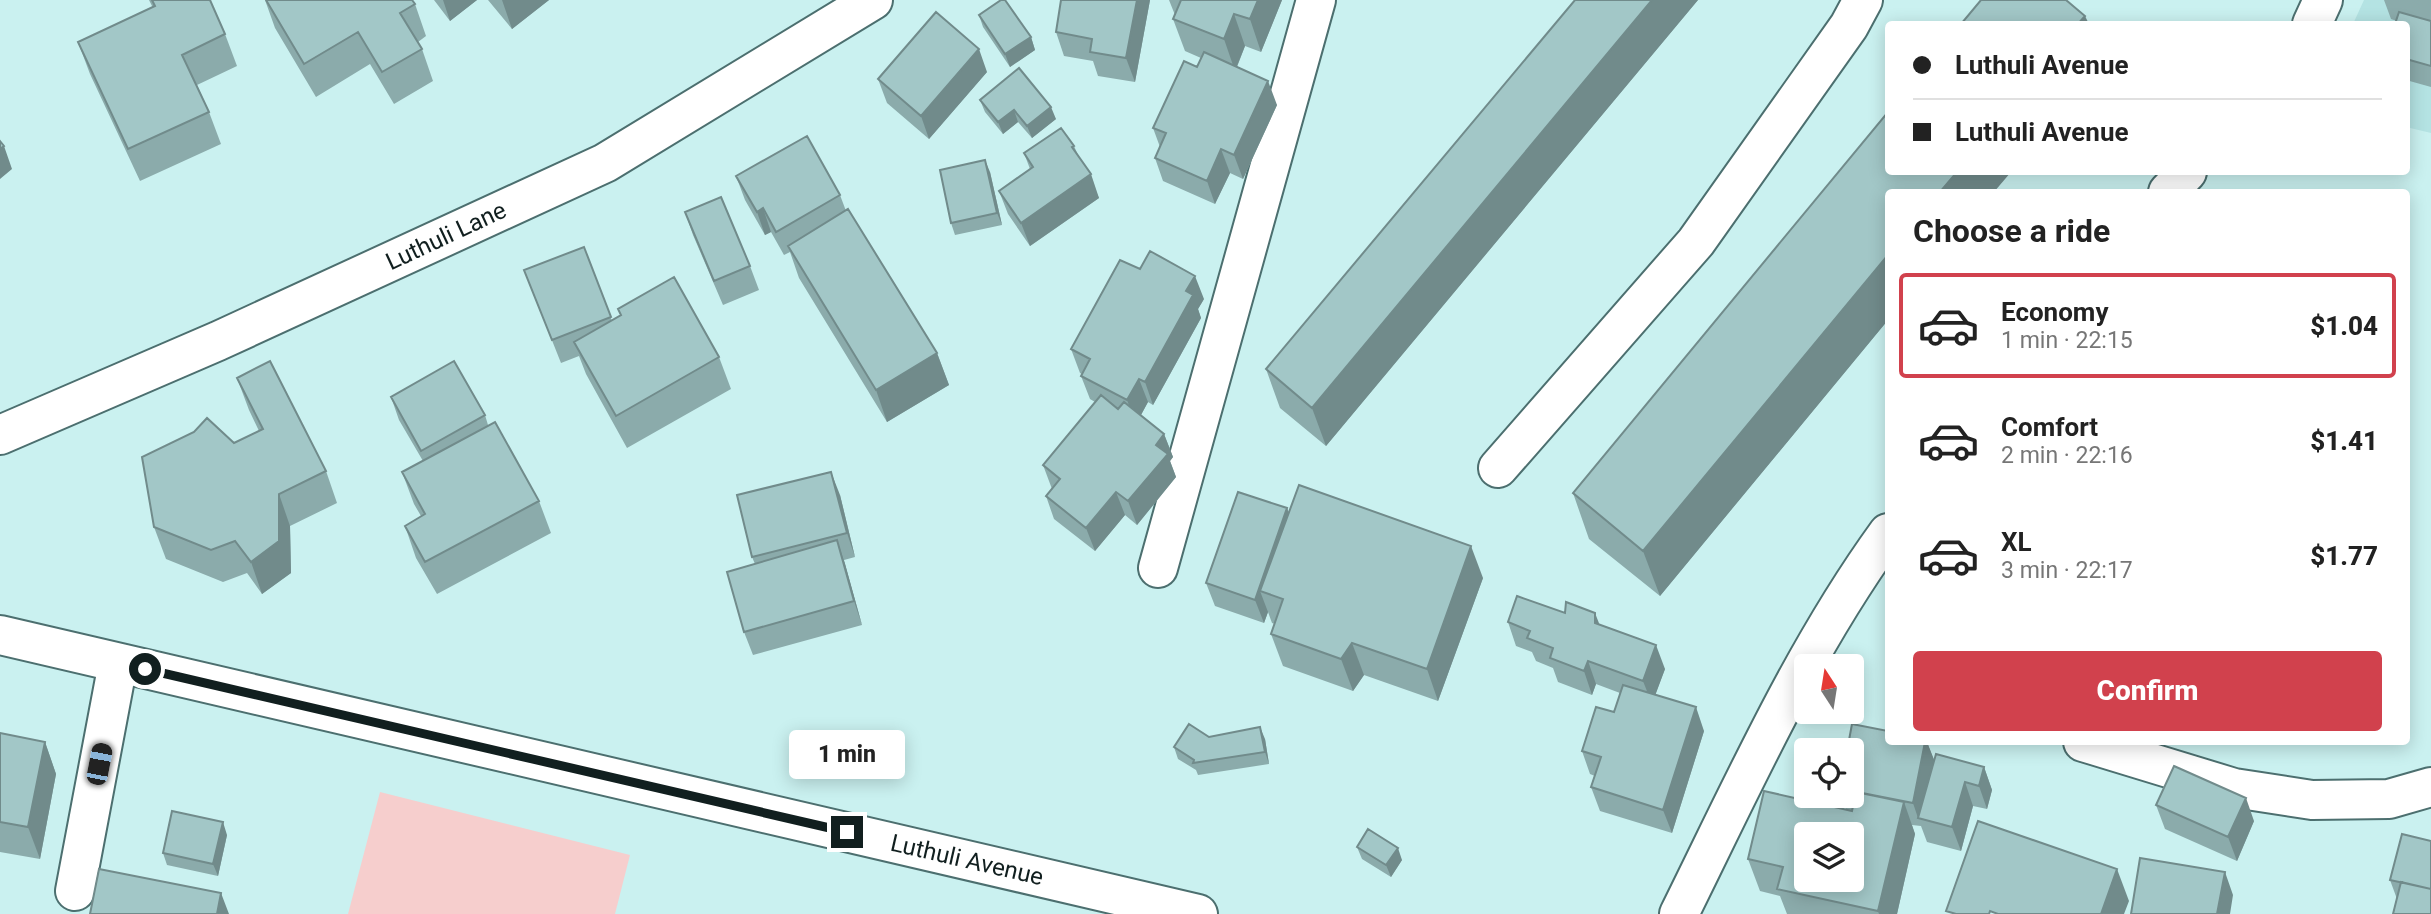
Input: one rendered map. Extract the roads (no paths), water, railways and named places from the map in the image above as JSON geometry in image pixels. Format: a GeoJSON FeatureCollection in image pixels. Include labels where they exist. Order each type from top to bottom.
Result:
{"type":"FeatureCollection","features":[{"type":"Feature","properties":{"kind":"street","name":"Luthuli Lane"},"geometry":{"type":"LineString","coordinates":[[0,435],[218,341],[606,163],[873,0]]}},
{"type":"Feature","properties":{"kind":"street"},"geometry":{"type":"LineString","coordinates":[[1158,568],[1316,0]]}},
{"type":"Feature","properties":{"kind":"street"},"geometry":{"type":"LineString","coordinates":[[1498,468],[1696,242],[1849,26],[1863,0]]}},
{"type":"Feature","properties":{"kind":"street"},"geometry":{"type":"LineString","coordinates":[[2313,21],[2323,0]]}},
{"type":"Feature","properties":{"kind":"street"},"geometry":{"type":"LineString","coordinates":[[2171,189],[2184,175]]}},
{"type":"Feature","properties":{"kind":"street"},"geometry":{"type":"LineString","coordinates":[[1679,914],[1812,652],[1885,537]]}},
{"type":"Feature","properties":{"kind":"street","name":"Luthuli Avenue"},"geometry":{"type":"LineString","coordinates":[[0,635],[1198,914]]}},
{"type":"Feature","properties":{"kind":"street"},"geometry":{"type":"LineString","coordinates":[[75,891],[118,663]]}},
{"type":"Feature","properties":{"kind":"street"},"geometry":{"type":"LineString","coordinates":[[2092,745],[2234,788],[2312,800],[2389,799],[2431,787]]}}]}
